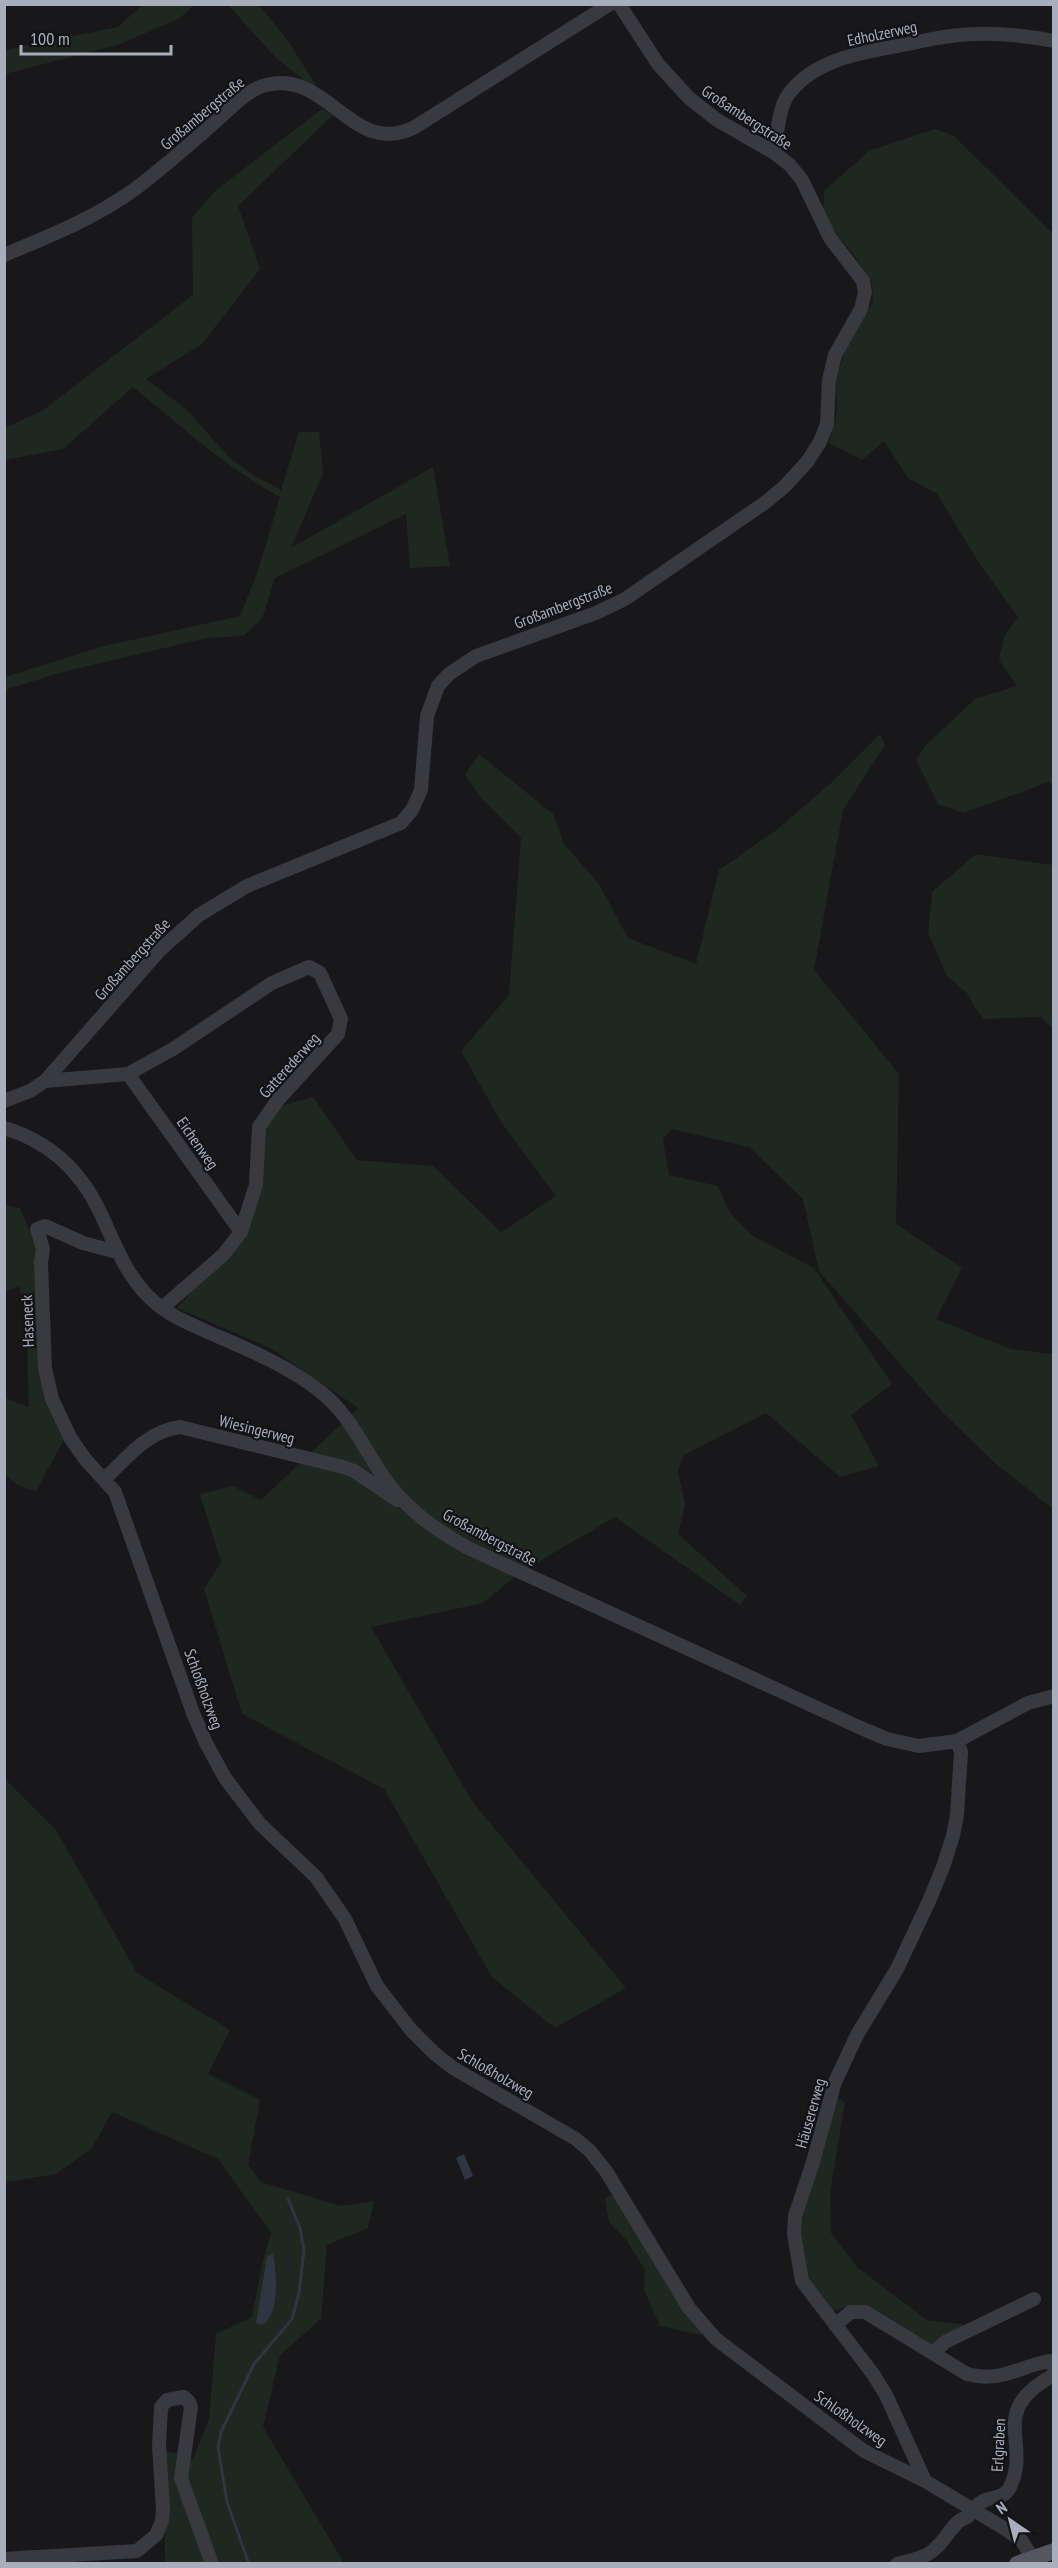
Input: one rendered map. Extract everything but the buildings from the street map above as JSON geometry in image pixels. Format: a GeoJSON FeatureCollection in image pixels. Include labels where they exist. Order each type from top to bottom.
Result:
{"type":"FeatureCollection","features":[{"type":"Feature","properties":{"kind":"main road"},"geometry":{"type":"LineString","coordinates":[[1024,2561],[1053,2551]]}},
{"type":"Feature","properties":{"kind":"street","name":"Großambergstraße"},"geometry":{"type":"LineString","coordinates":[[4,255],[70,227],[117,202],[146,181],[258,88],[281,83],[301,88],[322,98],[371,132],[393,135],[415,127],[610,4]]}},
{"type":"Feature","properties":{"kind":"street","name":"Großambergstraße"},"geometry":{"type":"LineString","coordinates":[[4,1101],[30,1091],[45,1082],[160,950],[199,915],[247,886],[400,823],[408,817],[421,790],[427,716],[436,692],[449,674],[476,656],[596,613],[625,599],[766,502],[807,462],[820,442],[827,424],[829,380],[835,356],[861,309],[865,292],[863,281],[830,238],[807,187],[790,165],[773,152],[717,120],[689,98],[658,64],[619,4]]}},
{"type":"Feature","properties":{"kind":"street","name":"Edholzerweg"},"geometry":{"type":"LineString","coordinates":[[773,152],[782,111],[790,92],[816,70],[847,56],[934,39],[974,34],[1006,34],[1053,41]]}},
{"type":"Feature","properties":{"kind":"street","name":"Gatterederweg"},"geometry":{"type":"LineString","coordinates":[[45,1082],[128,1074],[173,1049],[272,983],[309,967],[320,973],[341,1019],[338,1034],[277,1101],[260,1126],[256,1185],[241,1232],[223,1256],[162,1308]]}},
{"type":"Feature","properties":{"kind":"street","name":"Eichenweg"},"geometry":{"type":"LineString","coordinates":[[128,1074],[241,1232]]}},
{"type":"Feature","properties":{"kind":"street","name":"Großambergstraße"},"geometry":{"type":"LineString","coordinates":[[4,1128],[34,1139],[64,1159],[99,1210],[117,1252],[142,1290],[175,1318],[286,1370],[322,1392],[350,1422],[386,1480],[408,1507],[441,1532],[468,1548],[887,1739],[919,1746],[957,1742],[1028,1703],[1053,1696]]}},
{"type":"Feature","properties":{"kind":"street","name":"Haseneck"},"geometry":{"type":"LineString","coordinates":[[105,1479],[85,1459],[71,1439],[52,1399],[45,1368],[43,1250],[38,1229],[45,1226],[83,1243],[117,1252]]}},
{"type":"Feature","properties":{"kind":"street","name":"Wiesingerweg"},"geometry":{"type":"LineString","coordinates":[[105,1479],[149,1438],[166,1429],[180,1427],[343,1467],[408,1507]]}},
{"type":"Feature","properties":{"kind":"street","name":"Schloßholzweg"},"geometry":{"type":"LineString","coordinates":[[105,1479],[115,1492],[125,1517],[143,1576],[206,1743],[225,1778],[254,1817],[280,1845],[316,1877],[332,1899],[345,1919],[377,1986],[388,2002],[434,2054],[453,2068],[568,2133],[590,2151],[606,2172],[689,2308],[716,2339],[864,2451],[925,2481],[1022,2541],[1024,2561]]}},
{"type":"Feature","properties":{"kind":"street","name":"Häusererweg"},"geometry":{"type":"LineString","coordinates":[[925,2481],[886,2395],[802,2281],[794,2234],[795,2216],[813,2162],[835,2082],[857,2036],[897,1969],[929,1901],[950,1846],[957,1815],[962,1752],[957,1742]]}},
{"type":"Feature","properties":{"kind":"street"},"geometry":{"type":"LineString","coordinates":[[933,2352],[945,2342],[1034,2299]]}},
{"type":"Feature","properties":{"kind":"street"},"geometry":{"type":"LineString","coordinates":[[835,2325],[852,2312],[865,2312],[967,2374],[979,2377],[1004,2376],[1049,2361],[1053,2367]]}},
{"type":"Feature","properties":{"kind":"street","name":"Erlgraben"},"geometry":{"type":"LineString","coordinates":[[974,2510],[979,2504],[996,2499],[1010,2488],[1016,2463],[1014,2421],[1016,2411],[1029,2394],[1053,2376]]}},
{"type":"Feature","properties":{"kind":"street"},"geometry":{"type":"LineString","coordinates":[[4,2559],[137,2558],[156,2535],[162,2521],[159,2445],[161,2407],[167,2400],[184,2397],[189,2402],[190,2408],[180,2478],[212,2564]]}},
{"type":"Feature","properties":{"kind":"street"},"geometry":{"type":"LineString","coordinates":[[897,2564],[921,2558],[934,2550],[955,2525],[974,2510]]}},
{"type":"Feature","properties":{"kind":"shaded area"},"geometry":{"type":"Polygon","coordinates":[[[143,4],[194,5],[180,18],[118,45],[5,74],[5,50],[118,27],[143,4]]]}},
{"type":"Feature","properties":{"kind":"shaded area"},"geometry":{"type":"Polygon","coordinates":[[[228,5],[259,5],[286,38],[321,93],[277,59],[228,5]]]}},
{"type":"Feature","properties":{"kind":"shaded area"},"geometry":{"type":"Polygon","coordinates":[[[322,109],[333,115],[238,206],[260,269],[202,344],[146,379],[186,409],[231,459],[255,476],[281,490],[299,432],[319,432],[323,473],[291,548],[433,467],[450,566],[410,568],[406,514],[275,578],[262,619],[243,636],[206,638],[59,673],[5,690],[5,677],[104,646],[240,616],[258,571],[280,497],[222,460],[133,387],[63,449],[5,460],[4,428],[42,411],[193,295],[192,218],[215,191],[322,109]]]}},
{"type":"Feature","properties":{"kind":"shaded area"},"geometry":{"type":"Polygon","coordinates":[[[935,129],[954,136],[1053,234],[1053,787],[1049,782],[963,813],[938,804],[916,760],[926,745],[975,699],[1017,686],[999,660],[1004,636],[1018,617],[979,563],[937,494],[908,478],[884,441],[862,460],[829,443],[837,411],[836,378],[846,349],[873,302],[872,283],[854,255],[823,218],[824,191],[869,151],[935,129]]]}},
{"type":"Feature","properties":{"kind":"shaded area"},"geometry":{"type":"Polygon","coordinates":[[[880,734],[885,745],[843,810],[814,970],[899,1074],[896,1224],[962,1268],[936,1319],[1010,1349],[1053,1354],[1053,1509],[995,1463],[943,1413],[819,1271],[803,1199],[749,1147],[671,1129],[663,1140],[669,1175],[718,1186],[730,1213],[753,1236],[814,1268],[892,1384],[851,1415],[879,1466],[840,1477],[766,1413],[684,1455],[678,1471],[685,1505],[678,1534],[747,1596],[740,1605],[615,1517],[519,1573],[483,1603],[371,1627],[472,1801],[626,1988],[555,2028],[492,1977],[384,1789],[242,1714],[204,1589],[221,1562],[200,1494],[233,1486],[261,1500],[358,1408],[272,1349],[177,1308],[203,1278],[234,1252],[253,1216],[264,1163],[264,1127],[281,1106],[313,1097],[357,1160],[433,1166],[501,1232],[556,1196],[501,1122],[461,1051],[509,995],[521,838],[482,799],[465,775],[479,754],[553,814],[564,844],[599,884],[628,938],[696,964],[719,870],[779,828],[832,782],[880,734]]]}},
{"type":"Feature","properties":{"kind":"shaded area"},"geometry":{"type":"Polygon","coordinates":[[[976,854],[1053,865],[1053,1028],[1040,1017],[984,1019],[967,993],[947,976],[928,933],[932,892],[976,854]]]}},
{"type":"Feature","properties":{"kind":"shaded area"},"geometry":{"type":"Polygon","coordinates":[[[5,1205],[20,1208],[37,1249],[40,1377],[56,1419],[66,1436],[36,1491],[19,1486],[5,1475],[5,1398],[29,1407],[28,1325],[19,1286],[5,1291],[5,1205]]]}},
{"type":"Feature","properties":{"kind":"shaded area"},"geometry":{"type":"Polygon","coordinates":[[[5,1779],[56,1830],[137,1973],[230,2030],[208,2074],[260,2100],[248,2165],[261,2182],[341,2206],[374,2201],[368,2228],[327,2245],[321,2319],[280,2355],[263,2427],[344,2563],[165,2563],[164,2450],[193,2459],[209,2419],[216,2334],[252,2317],[262,2264],[271,2233],[218,2159],[112,2112],[92,2148],[56,2174],[7,2182],[5,2191],[5,1779]]]}},
{"type":"Feature","properties":{"kind":"shaded area"},"geometry":{"type":"Polygon","coordinates":[[[834,2096],[845,2102],[830,2193],[831,2233],[857,2267],[927,2320],[968,2325],[932,2347],[849,2306],[833,2311],[806,2279],[797,2234],[800,2213],[834,2096]]]}},
{"type":"Feature","properties":{"kind":"shaded area"},"geometry":{"type":"Polygon","coordinates":[[[615,2192],[708,2333],[701,2335],[660,2326],[644,2290],[645,2270],[627,2241],[609,2222],[605,2199],[615,2192]]]}},
{"type":"Feature","properties":{"kind":"water"},"geometry":{"type":"Polygon","coordinates":[[[464,2154],[473,2176],[465,2180],[456,2158],[464,2154]]]}},
{"type":"Feature","properties":{"kind":"water"},"geometry":{"type":"Polygon","coordinates":[[[273,2254],[276,2293],[272,2313],[262,2325],[256,2323],[267,2256],[273,2254]]]}},
{"type":"Feature","properties":{"kind":"waterway"},"geometry":{"type":"LineString","coordinates":[[249,2564],[227,2502],[218,2447],[221,2432],[254,2364],[292,2319],[299,2293],[304,2250],[300,2228],[288,2199]]}}]}
